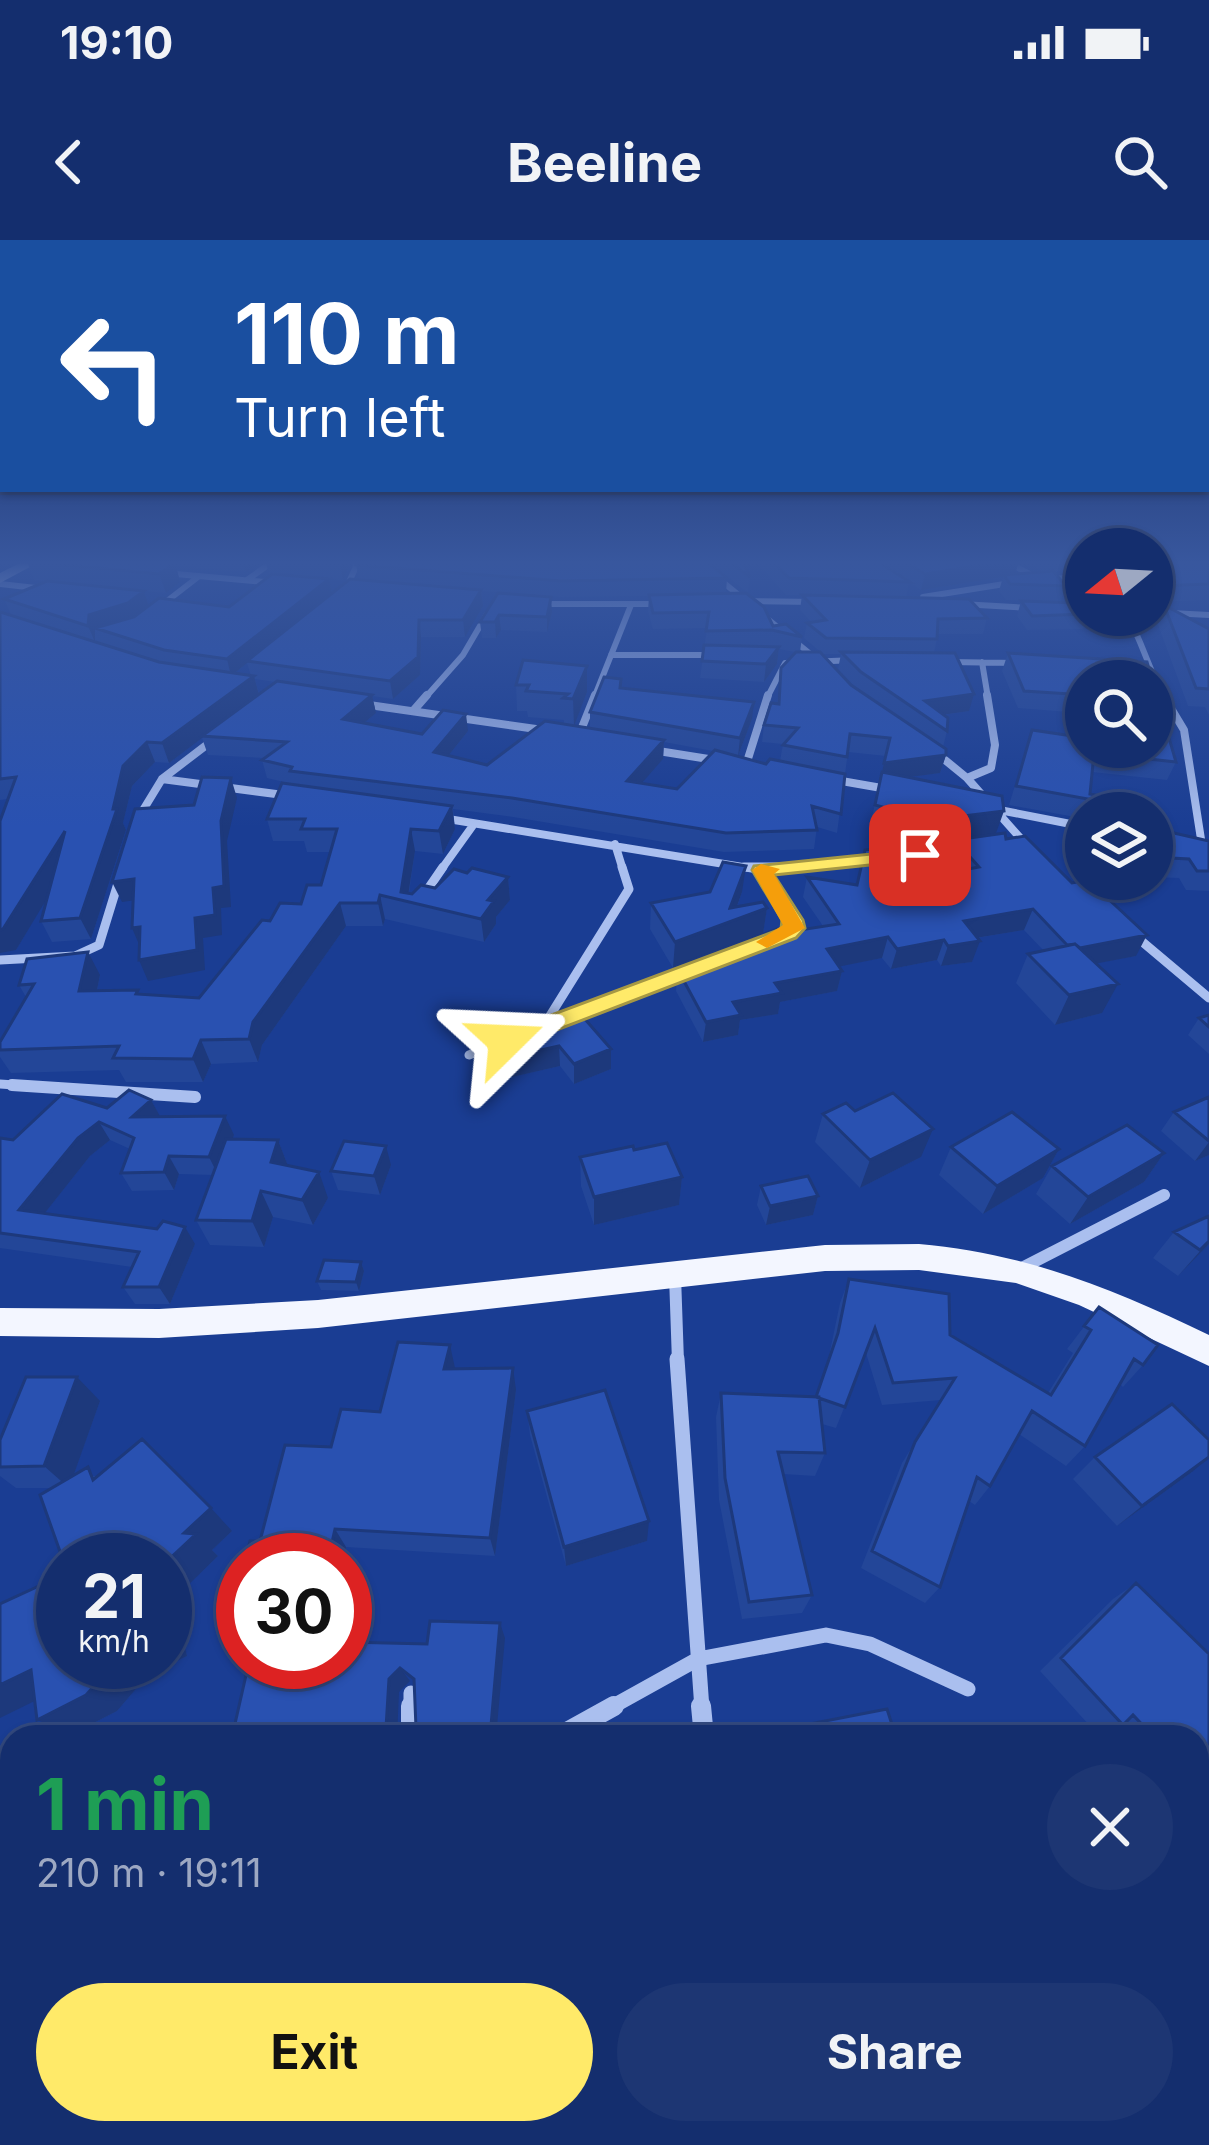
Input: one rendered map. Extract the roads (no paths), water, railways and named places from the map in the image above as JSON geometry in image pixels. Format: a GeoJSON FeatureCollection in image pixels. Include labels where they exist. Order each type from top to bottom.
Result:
{"type":"FeatureCollection","features":[{"type":"Feature","properties":{"kind":"main road"},"geometry":{"type":"LineString","coordinates":[[0,1322],[106,1328],[244,1321],[675,1276],[822,1255],[940,1258],[1017,1270],[1110,1304],[1209,1351]]}},
{"type":"Feature","properties":{"kind":"street"},"geometry":{"type":"LineString","coordinates":[[413,711],[467,649]]}},
{"type":"Feature","properties":{"kind":"street"},"geometry":{"type":"LineString","coordinates":[[579,735],[614,649]]}},
{"type":"Feature","properties":{"kind":"street"},"geometry":{"type":"LineString","coordinates":[[806,649],[828,675]]}},
{"type":"Feature","properties":{"kind":"street"},"geometry":{"type":"LineString","coordinates":[[611,655],[739,654]]}},
{"type":"Feature","properties":{"kind":"street"},"geometry":{"type":"LineString","coordinates":[[770,654],[790,661],[862,661]]}},
{"type":"Feature","properties":{"kind":"street"},"geometry":{"type":"LineString","coordinates":[[746,765],[772,681],[790,661]]}},
{"type":"Feature","properties":{"kind":"street"},"geometry":{"type":"LineString","coordinates":[[940,662],[1028,664]]}},
{"type":"Feature","properties":{"kind":"street"},"geometry":{"type":"LineString","coordinates":[[967,778],[991,768],[995,745],[982,662]]}},
{"type":"Feature","properties":{"kind":"street"},"geometry":{"type":"LineString","coordinates":[[344,702],[597,739]]}},
{"type":"Feature","properties":{"kind":"street"},"geometry":{"type":"LineString","coordinates":[[1173,711],[1184,730],[1206,854],[1186,849]]}},
{"type":"Feature","properties":{"kind":"street"},"geometry":{"type":"LineString","coordinates":[[132,837],[161,779],[219,736]]}},
{"type":"Feature","properties":{"kind":"street"},"geometry":{"type":"LineString","coordinates":[[920,741],[967,778],[1039,854]]}},
{"type":"Feature","properties":{"kind":"street"},"geometry":{"type":"LineString","coordinates":[[632,746],[769,769]]}},
{"type":"Feature","properties":{"kind":"street"},"geometry":{"type":"LineString","coordinates":[[815,776],[905,792]]}},
{"type":"Feature","properties":{"kind":"street"},"geometry":{"type":"LineString","coordinates":[[161,779],[299,798]]}},
{"type":"Feature","properties":{"kind":"street"},"geometry":{"type":"LineString","coordinates":[[970,804],[1065,823]]}},
{"type":"Feature","properties":{"kind":"street"},"geometry":{"type":"LineString","coordinates":[[428,815],[761,870],[983,848]]}},
{"type":"Feature","properties":{"kind":"street"},"geometry":{"type":"LineString","coordinates":[[412,908],[443,873],[474,824]]}},
{"type":"Feature","properties":{"kind":"street"},"geometry":{"type":"LineString","coordinates":[[1003,844],[1022,840]]}},
{"type":"Feature","properties":{"kind":"street"},"geometry":{"type":"LineString","coordinates":[[543,1027],[629,889],[615,844]]}},
{"type":"Feature","properties":{"kind":"street"},"geometry":{"type":"LineString","coordinates":[[0,960],[75,956],[100,945],[126,858]]}},
{"type":"Feature","properties":{"kind":"street"},"geometry":{"type":"LineString","coordinates":[[761,870],[794,928],[767,942]]}},
{"type":"Feature","properties":{"kind":"street"},"geometry":{"type":"LineString","coordinates":[[1124,926],[1209,998]]}},
{"type":"Feature","properties":{"kind":"street"},"geometry":{"type":"LineString","coordinates":[[470,1054],[703,966]]}},
{"type":"Feature","properties":{"kind":"street"},"geometry":{"type":"LineString","coordinates":[[0,1084],[195,1096]]}},
{"type":"Feature","properties":{"kind":"street"},"geometry":{"type":"LineString","coordinates":[[1017,1270],[1163,1195]]}},
{"type":"Feature","properties":{"kind":"street"},"geometry":{"type":"LineString","coordinates":[[675,1276],[680,1448],[703,1725]]}},
{"type":"Feature","properties":{"kind":"street"},"geometry":{"type":"LineString","coordinates":[[580,1725],[698,1659],[826,1635],[847,1637],[968,1689]]}},
{"type":"Feature","properties":{"kind":"street"},"geometry":{"type":"LineString","coordinates":[[411,1693],[411,1725]]}}]}
